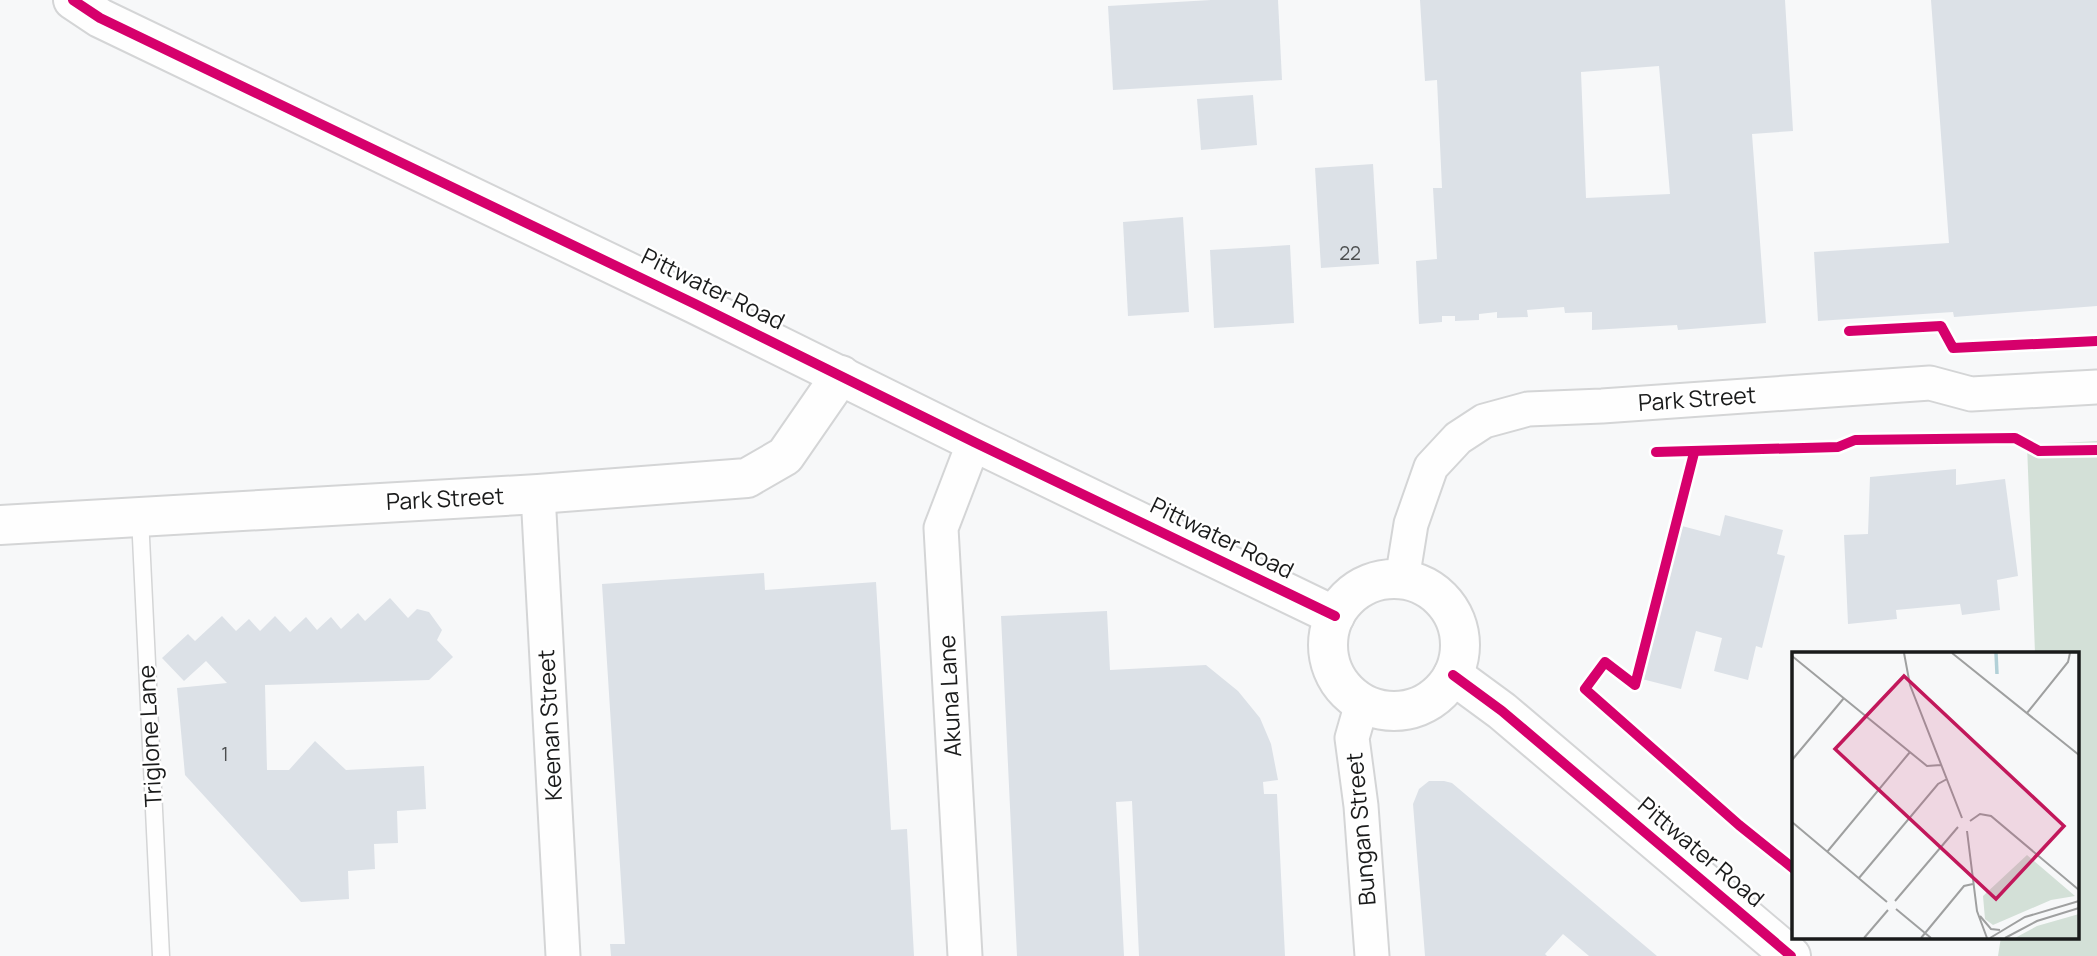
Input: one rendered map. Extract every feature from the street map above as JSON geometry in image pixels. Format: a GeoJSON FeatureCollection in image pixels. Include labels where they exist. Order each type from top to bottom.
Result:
{"type":"FeatureCollection","features":[{"type":"Feature","properties":{"kind":"main road","name":"Pittwater Road"},"geometry":{"type":"LineString","coordinates":[[73,0],[100,18],[1335,615]]}},
{"type":"Feature","properties":{"kind":"main road","name":"Park Street"},"geometry":{"type":"LineString","coordinates":[[0,525],[538,494],[747,478],[785,456],[841,375]]}},
{"type":"Feature","properties":{"kind":"main road"},"geometry":{"type":"LineString","coordinates":[[1382,580],[1402,580],[1422,585],[1440,597],[1453,614],[1459,634],[1460,655],[1453,676],[1440,692],[1423,705],[1403,711],[1382,710],[1362,704],[1346,691],[1334,674],[1329,655],[1329,635],[1335,615],[1347,599],[1363,587],[1382,580]]}},
{"type":"Feature","properties":{"kind":"main road","name":"Pittwater Road"},"geometry":{"type":"LineString","coordinates":[[1453,676],[1502,711],[1791,956]]}},
{"type":"Feature","properties":{"kind":"street","name":"Park Street"},"geometry":{"type":"LineString","coordinates":[[1402,580],[1411,524],[1432,467],[1458,438],[1484,421],[1528,409],[1602,407],[1930,383],[1971,394],[2097,387]]}},
{"type":"Feature","properties":{"kind":"street","name":"Akuna Lane"},"geometry":{"type":"LineString","coordinates":[[965,956],[941,528],[974,442]]}},
{"type":"Feature","properties":{"kind":"street","name":"Keenan Street"},"geometry":{"type":"LineString","coordinates":[[538,494],[563,956]]}},
{"type":"Feature","properties":{"kind":"street","name":"Bungan Street"},"geometry":{"type":"LineString","coordinates":[[1362,704],[1352,738],[1361,806],[1373,956]]}},
{"type":"Feature","properties":{"kind":"lane","name":"Triglone Lane"},"geometry":{"type":"LineString","coordinates":[[139,516],[161,956]]}},
{"type":"Feature","properties":{"kind":"shaded area"},"geometry":{"type":"Polygon","coordinates":[[[2097,441],[2097,956],[1998,956],[2001,939],[2080,939],[2080,652],[2035,652],[2027,445],[2097,441]]]}},
{"type":"Feature","properties":{"kind":"building"},"geometry":{"type":"Polygon","coordinates":[[[1211,0],[1278,0],[1282,80],[1113,90],[1108,6],[1211,0]]]}},
{"type":"Feature","properties":{"kind":"building"},"geometry":{"type":"Polygon","coordinates":[[[1420,0],[1785,0],[1793,131],[1752,134],[1766,323],[1678,330],[1677,325],[1592,330],[1592,312],[1565,313],[1564,307],[1527,310],[1528,317],[1497,318],[1497,312],[1479,314],[1479,320],[1455,321],[1455,316],[1442,316],[1442,322],[1419,324],[1416,261],[1437,259],[1433,188],[1442,188],[1437,80],[1425,81],[1420,0]],[[1659,66],[1581,72],[1586,198],[1670,194],[1659,66]]]}},
{"type":"Feature","properties":{"kind":"building"},"geometry":{"type":"Polygon","coordinates":[[[1931,0],[2097,0],[2097,306],[1954,317],[1953,312],[1818,321],[1814,252],[1949,243],[1931,0]]]}},
{"type":"Feature","properties":{"kind":"building"},"geometry":{"type":"Polygon","coordinates":[[[1253,95],[1257,145],[1201,150],[1197,99],[1253,95]]]}},
{"type":"Feature","properties":{"kind":"building"},"geometry":{"type":"Polygon","coordinates":[[[1373,164],[1379,264],[1321,268],[1315,168],[1373,164]]]}},
{"type":"Feature","properties":{"kind":"building"},"geometry":{"type":"Polygon","coordinates":[[[1183,217],[1189,312],[1128,316],[1123,222],[1183,217]]]}},
{"type":"Feature","properties":{"kind":"building"},"geometry":{"type":"Polygon","coordinates":[[[1290,245],[1294,323],[1214,328],[1210,250],[1290,245]]]}},
{"type":"Feature","properties":{"kind":"building"},"geometry":{"type":"Polygon","coordinates":[[[1956,469],[1956,485],[2005,479],[2018,576],[1997,580],[2000,610],[1962,615],[1960,604],[1896,610],[1897,619],[1848,624],[1844,535],[1868,534],[1870,477],[1956,469]]]}},
{"type":"Feature","properties":{"kind":"building"},"geometry":{"type":"Polygon","coordinates":[[[1725,515],[1783,530],[1777,554],[1785,556],[1762,648],[1756,646],[1748,680],[1714,671],[1722,638],[1696,631],[1681,689],[1642,679],[1682,526],[1720,536],[1725,515]]]}},
{"type":"Feature","properties":{"kind":"building"},"geometry":{"type":"Polygon","coordinates":[[[764,573],[765,590],[876,582],[891,830],[907,829],[914,956],[611,956],[610,944],[625,944],[602,584],[764,573]]]}},
{"type":"Feature","properties":{"kind":"building"},"geometry":{"type":"Polygon","coordinates":[[[390,598],[408,618],[417,609],[429,612],[442,630],[437,640],[453,657],[429,680],[265,685],[267,770],[289,770],[315,741],[346,770],[424,766],[426,809],[397,811],[398,843],[374,844],[375,869],[348,871],[349,899],[301,902],[185,775],[177,688],[227,683],[206,661],[184,681],[162,658],[188,634],[195,641],[222,616],[236,631],[249,619],[260,631],[275,616],[290,632],[306,617],[317,630],[331,617],[341,629],[358,613],[365,621],[390,598]]]}},
{"type":"Feature","properties":{"kind":"building"},"geometry":{"type":"Polygon","coordinates":[[[1107,611],[1110,670],[1206,665],[1238,691],[1260,718],[1271,744],[1278,780],[1263,782],[1264,794],[1277,794],[1285,956],[1139,956],[1132,801],[1116,802],[1124,956],[1017,956],[1001,616],[1107,611]]]}},
{"type":"Feature","properties":{"kind":"building"},"geometry":{"type":"Polygon","coordinates":[[[1429,781],[1452,783],[1657,956],[1589,956],[1563,934],[1545,954],[1547,956],[1425,956],[1413,804],[1419,789],[1429,781]]]}},
{"type":"Feature","properties":{"kind":"cycle path"},"geometry":{"type":"LineString","coordinates":[[73,0],[100,18],[1335,616]]}},
{"type":"Feature","properties":{"kind":"cycle path"},"geometry":{"type":"LineString","coordinates":[[1849,331],[1941,326],[1953,348],[2097,341]]}},
{"type":"Feature","properties":{"kind":"cycle path"},"geometry":{"type":"LineString","coordinates":[[1656,452],[1838,447],[1855,440],[2015,438],[2039,451],[2097,450]]}},
{"type":"Feature","properties":{"kind":"cycle path"},"geometry":{"type":"LineString","coordinates":[[1694,453],[1635,685],[1605,662],[1585,689],[1739,825],[1792,867]]}},
{"type":"Feature","properties":{"kind":"cycle path"},"geometry":{"type":"LineString","coordinates":[[1453,675],[1502,711],[1791,956]]}}]}
